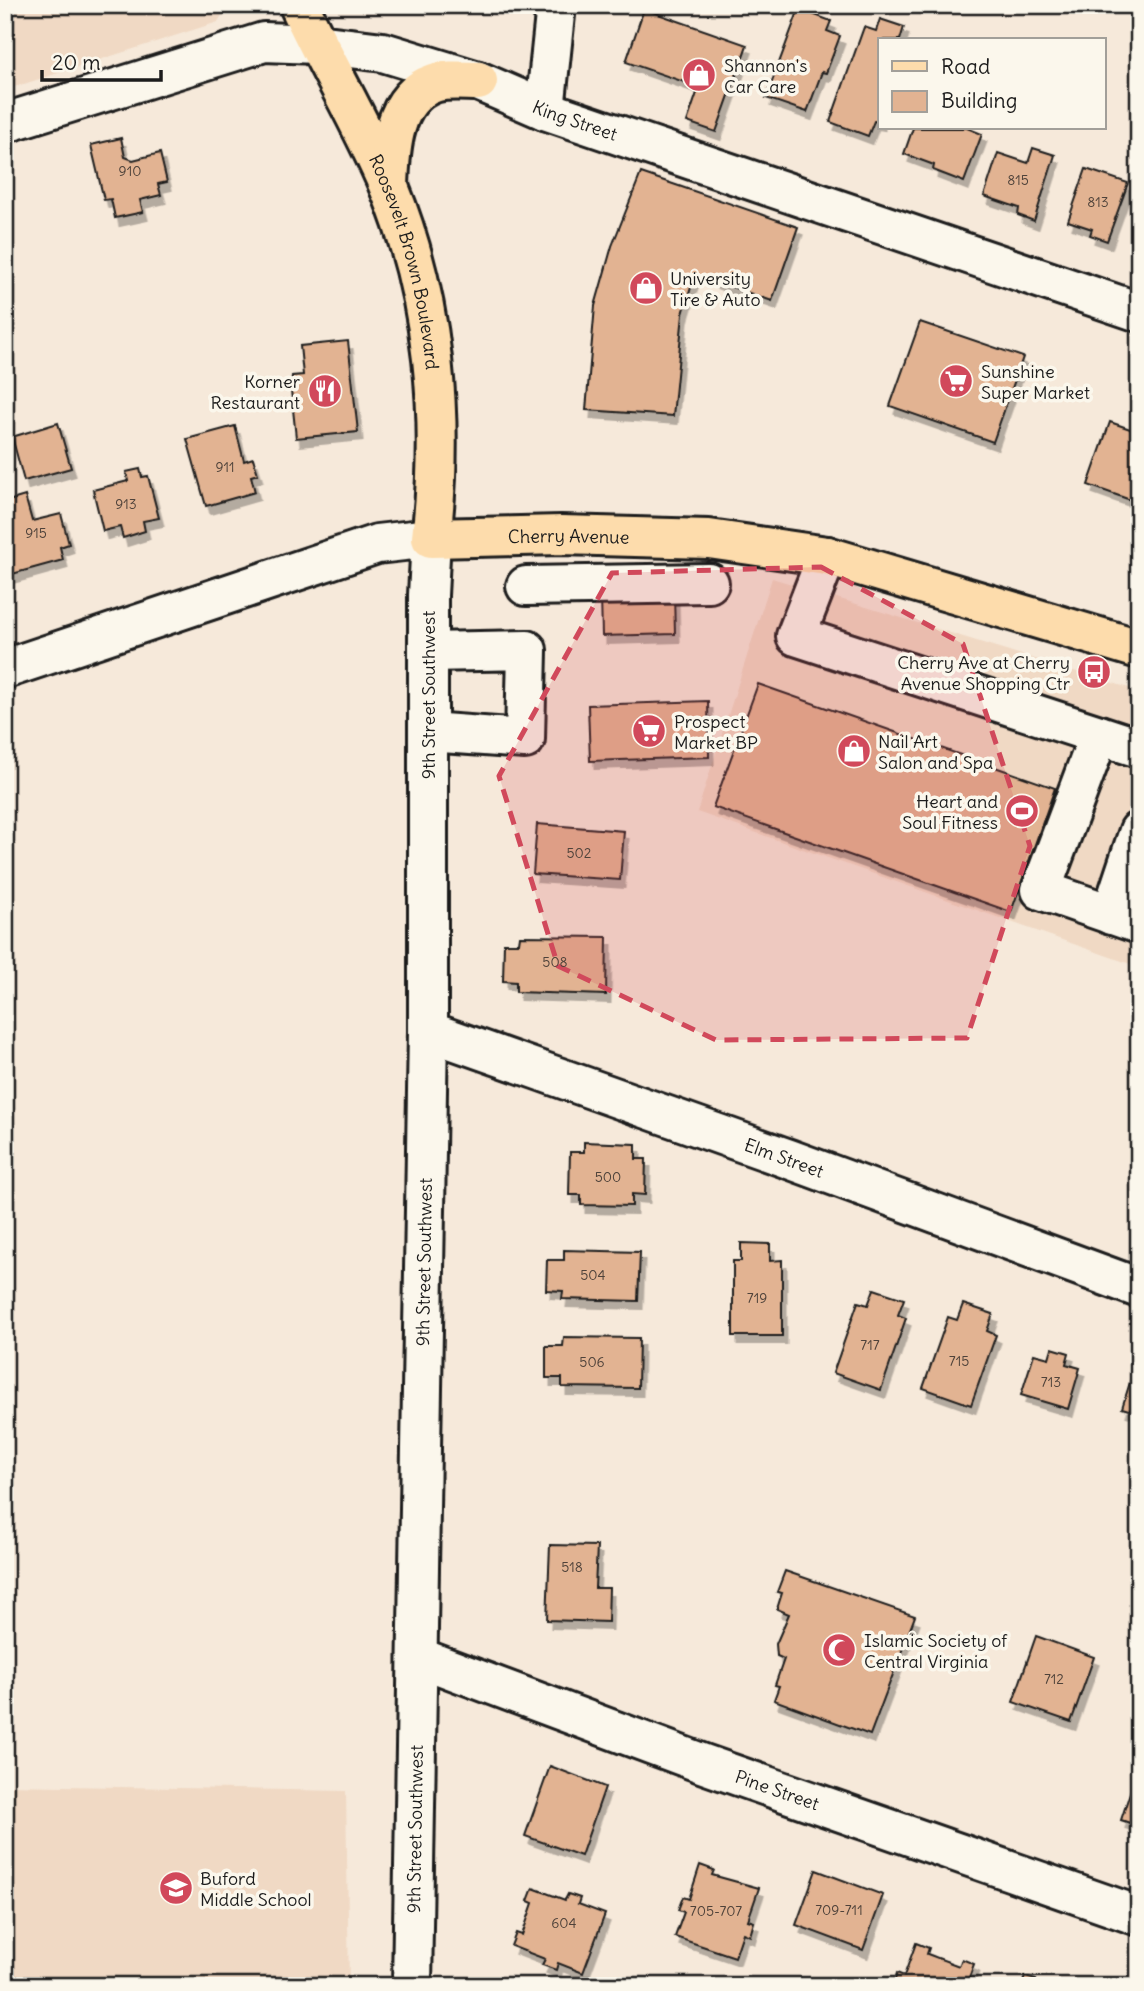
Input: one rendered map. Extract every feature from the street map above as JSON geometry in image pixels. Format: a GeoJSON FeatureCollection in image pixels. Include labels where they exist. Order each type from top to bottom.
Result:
{"type":"FeatureCollection","features":[{"type":"Feature","properties":{"kind":"main road","name":"Roosevelt Brown Boulevard"},"geometry":{"type":"LineString","coordinates":[[299,5],[389,187],[418,283],[434,370],[438,483],[431,538]]}},
{"type":"Feature","properties":{"kind":"main road"},"geometry":{"type":"LineString","coordinates":[[389,187],[390,141],[406,104],[434,82],[478,81]]}},
{"type":"Feature","properties":{"kind":"main road","name":"Cherry Avenue"},"geometry":{"type":"LineString","coordinates":[[431,538],[561,535],[709,539],[827,556],[1139,649]]}},
{"type":"Feature","properties":{"kind":"street"},"geometry":{"type":"LineString","coordinates":[[545,110],[556,5]]}},
{"type":"Feature","properties":{"kind":"street","name":"King Street"},"geometry":{"type":"LineString","coordinates":[[5,123],[264,43],[317,44],[383,52],[478,81],[545,110],[1139,312]]}},
{"type":"Feature","properties":{"kind":"street","name":"9th Street Southwest"},"geometry":{"type":"LineString","coordinates":[[412,1986],[428,1031],[428,652],[431,538]]}},
{"type":"Feature","properties":{"kind":"street","name":"Cherry Avenue"},"geometry":{"type":"LineString","coordinates":[[5,669],[377,544],[431,538]]}},
{"type":"Feature","properties":{"kind":"street"},"geometry":{"type":"LineString","coordinates":[[827,556],[796,635],[1139,748]]}},
{"type":"Feature","properties":{"kind":"street"},"geometry":{"type":"LineString","coordinates":[[526,586],[709,583]]}},
{"type":"Feature","properties":{"kind":"street"},"geometry":{"type":"LineString","coordinates":[[428,652],[527,650],[525,739],[428,732]]}},
{"type":"Feature","properties":{"kind":"street"},"geometry":{"type":"LineString","coordinates":[[1099,735],[1041,890],[1125,919],[1139,831]]}},
{"type":"Feature","properties":{"kind":"street","name":"Elm Street"},"geometry":{"type":"LineString","coordinates":[[428,1031],[1139,1287]]}},
{"type":"Feature","properties":{"kind":"street","name":"Pine Street"},"geometry":{"type":"LineString","coordinates":[[418,1657],[704,1764],[1139,1916]]}},
{"type":"Feature","properties":{"kind":"highlighted area"},"geometry":{"type":"Polygon","coordinates":[[[821,567],[963,644],[1030,846],[967,1038],[716,1040],[558,966],[499,776],[612,573],[821,567]]]}},
{"type":"Feature","properties":{"kind":"shaded area"},"geometry":{"type":"Polygon","coordinates":[[[5,5],[228,5],[218,22],[5,90],[5,5]]]}},
{"type":"Feature","properties":{"kind":"shaded area"},"geometry":{"type":"Polygon","coordinates":[[[772,578],[1139,691],[1139,967],[697,812],[772,578]]]}},
{"type":"Feature","properties":{"kind":"shaded area","name":"Buford Middle School"},"geometry":{"type":"Polygon","coordinates":[[[5,1785],[346,1791],[349,1986],[5,1986],[5,1785]]]}},
{"type":"Feature","properties":{"kind":"building","name":"Shannon's Car Care"},"geometry":{"type":"Polygon","coordinates":[[[644,9],[747,45],[716,132],[687,122],[699,87],[626,62],[644,9]]]}},
{"type":"Feature","properties":{"kind":"building"},"geometry":{"type":"Polygon","coordinates":[[[799,9],[831,21],[827,31],[840,36],[826,73],[822,72],[807,112],[766,98],[799,9]]]}},
{"type":"Feature","properties":{"kind":"building"},"geometry":{"type":"Polygon","coordinates":[[[880,19],[904,27],[901,38],[878,38],[878,122],[874,121],[868,136],[830,122],[864,27],[876,31],[880,19]]]}},
{"type":"Feature","properties":{"kind":"building"},"geometry":{"type":"Polygon","coordinates":[[[912,130],[972,130],[982,134],[964,182],[933,170],[934,165],[904,154],[912,130]]]}},
{"type":"Feature","properties":{"kind":"building"},"geometry":{"type":"Polygon","coordinates":[[[121,138],[125,157],[133,160],[160,153],[167,182],[158,184],[161,195],[140,200],[143,212],[115,218],[111,199],[104,200],[91,145],[121,138]]]}},
{"type":"Feature","properties":{"kind":"building"},"geometry":{"type":"Polygon","coordinates":[[[1033,148],[1055,155],[1034,221],[1018,215],[1019,208],[984,196],[998,153],[1028,163],[1033,148]]]}},
{"type":"Feature","properties":{"kind":"building"},"geometry":{"type":"Polygon","coordinates":[[[1086,169],[1128,183],[1107,241],[1090,235],[1092,229],[1068,221],[1086,169]]]}},
{"type":"Feature","properties":{"kind":"building","name":"University Tire & Auto"},"geometry":{"type":"Polygon","coordinates":[[[641,173],[798,227],[772,301],[695,274],[683,314],[673,416],[586,410],[595,306],[612,246],[641,173]]]}},
{"type":"Feature","properties":{"kind":"building","name":"Sunshine Super Market"},"geometry":{"type":"Polygon","coordinates":[[[920,322],[1023,357],[993,442],[890,406],[920,322]]]}},
{"type":"Feature","properties":{"kind":"building"},"geometry":{"type":"Polygon","coordinates":[[[348,341],[358,432],[296,438],[291,390],[292,376],[303,375],[300,346],[348,341]]]}},
{"type":"Feature","properties":{"kind":"building"},"geometry":{"type":"Polygon","coordinates":[[[1110,422],[1139,432],[1139,503],[1088,485],[1110,422]]]}},
{"type":"Feature","properties":{"kind":"building"},"geometry":{"type":"Polygon","coordinates":[[[58,423],[71,468],[24,481],[12,437],[58,423]]]}},
{"type":"Feature","properties":{"kind":"building"},"geometry":{"type":"Polygon","coordinates":[[[235,426],[244,461],[253,458],[258,474],[251,476],[255,492],[206,506],[187,439],[235,426]]]}},
{"type":"Feature","properties":{"kind":"building"},"geometry":{"type":"Polygon","coordinates":[[[140,469],[142,477],[148,476],[159,518],[143,521],[145,531],[123,538],[120,527],[103,531],[93,490],[128,481],[126,472],[140,469]]]}},
{"type":"Feature","properties":{"kind":"building"},"geometry":{"type":"Polygon","coordinates":[[[25,496],[32,521],[61,514],[69,544],[60,547],[63,560],[5,576],[5,502],[25,496]]]}},
{"type":"Feature","properties":{"kind":"building"},"geometry":{"type":"Polygon","coordinates":[[[674,593],[675,634],[602,636],[601,595],[674,593]]]}},
{"type":"Feature","properties":{"kind":"building"},"geometry":{"type":"Polygon","coordinates":[[[758,684],[1055,788],[1011,912],[713,807],[758,684]]]}},
{"type":"Feature","properties":{"kind":"building","name":"Prospect Market BP"},"geometry":{"type":"Polygon","coordinates":[[[708,701],[709,757],[590,761],[588,705],[708,701]]]}},
{"type":"Feature","properties":{"kind":"building"},"geometry":{"type":"Polygon","coordinates":[[[537,824],[624,831],[620,880],[533,874],[537,824]]]}},
{"type":"Feature","properties":{"kind":"building"},"geometry":{"type":"Polygon","coordinates":[[[520,936],[607,937],[606,995],[516,992],[516,982],[503,981],[504,943],[519,943],[520,936]]]}},
{"type":"Feature","properties":{"kind":"building"},"geometry":{"type":"Polygon","coordinates":[[[584,1142],[636,1144],[636,1159],[646,1159],[645,1195],[632,1194],[632,1206],[581,1205],[581,1195],[569,1195],[570,1152],[584,1152],[584,1142]]]}},
{"type":"Feature","properties":{"kind":"building"},"geometry":{"type":"Polygon","coordinates":[[[741,1243],[770,1244],[770,1261],[782,1260],[782,1336],[733,1336],[733,1261],[741,1261],[741,1243]]]}},
{"type":"Feature","properties":{"kind":"building"},"geometry":{"type":"Polygon","coordinates":[[[564,1250],[640,1252],[638,1301],[562,1299],[563,1291],[546,1290],[547,1260],[564,1260],[564,1250]]]}},
{"type":"Feature","properties":{"kind":"building"},"geometry":{"type":"Polygon","coordinates":[[[874,1289],[904,1299],[898,1315],[906,1318],[881,1390],[833,1373],[858,1302],[868,1305],[874,1289]]]}},
{"type":"Feature","properties":{"kind":"building"},"geometry":{"type":"Polygon","coordinates":[[[963,1304],[993,1314],[987,1331],[996,1335],[971,1405],[923,1388],[948,1317],[957,1320],[963,1304]]]}},
{"type":"Feature","properties":{"kind":"building"},"geometry":{"type":"Polygon","coordinates":[[[564,1337],[639,1338],[638,1388],[562,1387],[562,1378],[546,1378],[546,1346],[563,1346],[564,1337]]]}},
{"type":"Feature","properties":{"kind":"building"},"geometry":{"type":"Polygon","coordinates":[[[1052,1348],[1069,1353],[1066,1364],[1080,1368],[1068,1409],[1021,1395],[1034,1354],[1049,1358],[1052,1348]]]}},
{"type":"Feature","properties":{"kind":"building"},"geometry":{"type":"Polygon","coordinates":[[[1137,1360],[1139,1361],[1139,1413],[1122,1408],[1137,1360]]]}},
{"type":"Feature","properties":{"kind":"building"},"geometry":{"type":"Polygon","coordinates":[[[550,1545],[597,1546],[595,1588],[609,1588],[608,1622],[547,1620],[550,1545]]]}},
{"type":"Feature","properties":{"kind":"building","name":"Islamic Society of Central Virginia"},"geometry":{"type":"Polygon","coordinates":[[[785,1571],[915,1616],[870,1735],[774,1700],[779,1686],[775,1685],[784,1659],[777,1656],[776,1644],[789,1614],[777,1609],[782,1593],[777,1592],[785,1571]]]}},
{"type":"Feature","properties":{"kind":"building"},"geometry":{"type":"Polygon","coordinates":[[[1036,1636],[1094,1657],[1071,1722],[1013,1702],[1036,1636]]]}},
{"type":"Feature","properties":{"kind":"building"},"geometry":{"type":"Polygon","coordinates":[[[1139,1765],[1139,1826],[1121,1820],[1139,1765]]]}},
{"type":"Feature","properties":{"kind":"building"},"geometry":{"type":"Polygon","coordinates":[[[550,1766],[605,1787],[581,1856],[525,1836],[550,1766]]]}},
{"type":"Feature","properties":{"kind":"building"},"geometry":{"type":"Polygon","coordinates":[[[700,1865],[714,1870],[712,1875],[759,1888],[748,1920],[754,1922],[750,1936],[743,1933],[735,1957],[675,1937],[684,1912],[678,1910],[683,1897],[689,1899],[700,1865]]]}},
{"type":"Feature","properties":{"kind":"building"},"geometry":{"type":"Polygon","coordinates":[[[816,1870],[883,1895],[863,1950],[796,1925],[816,1870]]]}},
{"type":"Feature","properties":{"kind":"building"},"geometry":{"type":"Polygon","coordinates":[[[533,1888],[565,1900],[568,1894],[580,1898],[578,1904],[605,1914],[583,1973],[558,1963],[556,1970],[542,1965],[545,1959],[511,1946],[516,1933],[522,1935],[533,1903],[528,1901],[533,1888]]]}},
{"type":"Feature","properties":{"kind":"building"},"geometry":{"type":"Polygon","coordinates":[[[916,1943],[929,1948],[927,1954],[959,1966],[962,1959],[974,1964],[966,1986],[893,1986],[897,1973],[904,1976],[916,1943]]]}},
{"type":"Feature","properties":{"kind":"building"},"geometry":{"type":"Polygon","coordinates":[[[1025,1977],[1036,1980],[1034,1986],[1021,1986],[1025,1977]]]}},
{"type":"Feature","properties":{"kind":"place","name":"Shannon's Car Care"},"geometry":{"type":"Point","coordinates":[699,75]}},
{"type":"Feature","properties":{"kind":"place","name":"University Tire & Auto"},"geometry":{"type":"Point","coordinates":[646,288]}},
{"type":"Feature","properties":{"kind":"place","name":"Sunshine Super Market"},"geometry":{"type":"Point","coordinates":[956,381]}},
{"type":"Feature","properties":{"kind":"place","name":"Korner Restaurant"},"geometry":{"type":"Point","coordinates":[325,391]}},
{"type":"Feature","properties":{"kind":"place","name":"Cherry Ave at Cherry Avenue Shopping Ctr"},"geometry":{"type":"Point","coordinates":[1094,672]}},
{"type":"Feature","properties":{"kind":"place","name":"Prospect Market BP"},"geometry":{"type":"Point","coordinates":[649,731]}},
{"type":"Feature","properties":{"kind":"place","name":"Nail Art Salon and Spa"},"geometry":{"type":"Point","coordinates":[854,751]}},
{"type":"Feature","properties":{"kind":"place","name":"Heart and Soul Fitness"},"geometry":{"type":"Point","coordinates":[1022,811]}},
{"type":"Feature","properties":{"kind":"place","name":"Islamic Society of Central Virginia"},"geometry":{"type":"Point","coordinates":[839,1650]}},
{"type":"Feature","properties":{"kind":"place","name":"Buford Middle School"},"geometry":{"type":"Point","coordinates":[176,1888]}}]}
